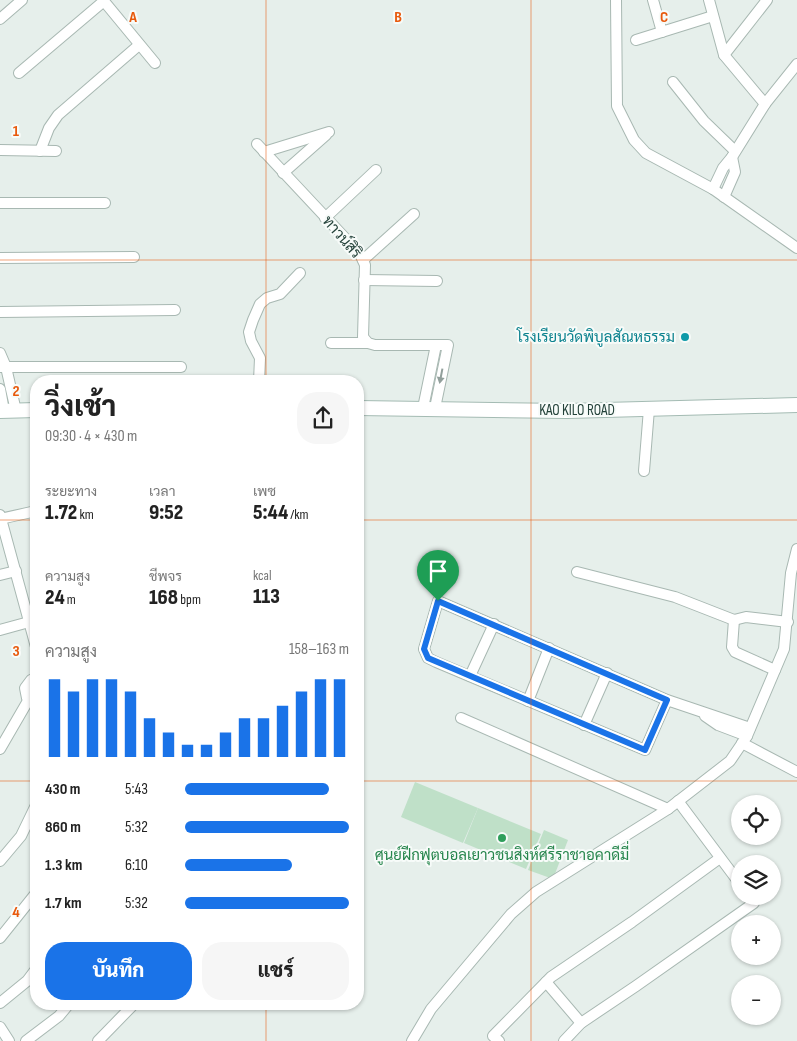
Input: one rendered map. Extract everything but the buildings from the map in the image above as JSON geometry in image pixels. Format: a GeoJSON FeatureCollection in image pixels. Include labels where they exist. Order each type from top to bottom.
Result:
{"type":"FeatureCollection","features":[{"type":"Feature","properties":{"kind":"main road","name":"KAO KILO ROAD"},"geometry":{"type":"LineString","coordinates":[[364,408],[567,411],[797,405]]}},
{"type":"Feature","properties":{"kind":"main road"},"geometry":{"type":"LineString","coordinates":[[7,411],[30,410]]}},
{"type":"Feature","properties":{"kind":"street"},"geometry":{"type":"LineString","coordinates":[[0,19],[22,0]]}},
{"type":"Feature","properties":{"kind":"street"},"geometry":{"type":"LineString","coordinates":[[616,0],[617,106],[634,140],[646,153],[713,189],[797,248]]}},
{"type":"Feature","properties":{"kind":"street"},"geometry":{"type":"LineString","coordinates":[[653,0],[662,32]]}},
{"type":"Feature","properties":{"kind":"street"},"geometry":{"type":"LineString","coordinates":[[708,0],[724,55],[765,104]]}},
{"type":"Feature","properties":{"kind":"street"},"geometry":{"type":"LineString","coordinates":[[724,55],[767,0]]}},
{"type":"Feature","properties":{"kind":"street"},"geometry":{"type":"LineString","coordinates":[[19,73],[103,1],[155,63]]}},
{"type":"Feature","properties":{"kind":"street"},"geometry":{"type":"LineString","coordinates":[[636,40],[713,16]]}},
{"type":"Feature","properties":{"kind":"street"},"geometry":{"type":"LineString","coordinates":[[40,151],[49,128],[58,115],[139,45]]}},
{"type":"Feature","properties":{"kind":"street"},"geometry":{"type":"LineString","coordinates":[[713,189],[723,168],[734,154],[765,104],[797,64]]}},
{"type":"Feature","properties":{"kind":"street"},"geometry":{"type":"LineString","coordinates":[[673,82],[704,121],[734,154],[735,172],[724,197]]}},
{"type":"Feature","properties":{"kind":"street","name":"ทาวน์สิริ"},"geometry":{"type":"LineString","coordinates":[[283,173],[329,132],[260,148],[283,173],[325,218],[360,254],[365,265],[362,330],[363,337],[368,343]]}},
{"type":"Feature","properties":{"kind":"street"},"geometry":{"type":"LineString","coordinates":[[0,150],[56,151]]}},
{"type":"Feature","properties":{"kind":"street"},"geometry":{"type":"LineString","coordinates":[[325,218],[376,170]]}},
{"type":"Feature","properties":{"kind":"street"},"geometry":{"type":"LineString","coordinates":[[0,203],[105,203]]}},
{"type":"Feature","properties":{"kind":"street"},"geometry":{"type":"LineString","coordinates":[[363,260],[414,214]]}},
{"type":"Feature","properties":{"kind":"street"},"geometry":{"type":"LineString","coordinates":[[0,258],[134,257]]}},
{"type":"Feature","properties":{"kind":"street"},"geometry":{"type":"LineString","coordinates":[[259,375],[260,358],[251,341],[249,332],[252,320],[260,304],[267,298],[280,294],[300,273]]}},
{"type":"Feature","properties":{"kind":"street"},"geometry":{"type":"LineString","coordinates":[[364,280],[437,281]]}},
{"type":"Feature","properties":{"kind":"street"},"geometry":{"type":"LineString","coordinates":[[0,312],[175,310]]}},
{"type":"Feature","properties":{"kind":"street"},"geometry":{"type":"LineString","coordinates":[[331,343],[448,345],[429,408]]}},
{"type":"Feature","properties":{"kind":"street"},"geometry":{"type":"LineString","coordinates":[[429,408],[436,344]]}},
{"type":"Feature","properties":{"kind":"street"},"geometry":{"type":"LineString","coordinates":[[0,353],[7,411]]}},
{"type":"Feature","properties":{"kind":"street"},"geometry":{"type":"LineString","coordinates":[[3,367],[181,367]]}},
{"type":"Feature","properties":{"kind":"street"},"geometry":{"type":"LineString","coordinates":[[0,389],[7,411]]}},
{"type":"Feature","properties":{"kind":"street"},"geometry":{"type":"LineString","coordinates":[[644,472],[649,409]]}},
{"type":"Feature","properties":{"kind":"street"},"geometry":{"type":"LineString","coordinates":[[0,630],[30,622],[0,517],[30,512]]}},
{"type":"Feature","properties":{"kind":"street"},"geometry":{"type":"LineString","coordinates":[[412,1041],[431,1009],[511,914],[536,892],[668,809],[730,762],[746,736],[784,649],[788,622],[791,573],[797,549]]}},
{"type":"Feature","properties":{"kind":"street"},"geometry":{"type":"LineString","coordinates":[[0,575],[16,571]]}},
{"type":"Feature","properties":{"kind":"street"},"geometry":{"type":"LineString","coordinates":[[577,572],[675,597],[734,620],[746,617],[788,622]]}},
{"type":"Feature","properties":{"kind":"street"},"geometry":{"type":"LineString","coordinates":[[667,700],[645,750],[436,662],[425,655],[424,649],[431,618],[438,601],[494,624],[697,712],[718,725],[746,736],[797,772]]}},
{"type":"Feature","properties":{"kind":"street"},"geometry":{"type":"LineString","coordinates":[[734,620],[732,647],[735,652],[775,670]]}},
{"type":"Feature","properties":{"kind":"street"},"geometry":{"type":"LineString","coordinates":[[470,676],[494,624]]}},
{"type":"Feature","properties":{"kind":"street"},"geometry":{"type":"LineString","coordinates":[[528,701],[550,648]]}},
{"type":"Feature","properties":{"kind":"street"},"geometry":{"type":"LineString","coordinates":[[584,725],[607,673]]}},
{"type":"Feature","properties":{"kind":"street"},"geometry":{"type":"LineString","coordinates":[[30,681],[24,688],[30,698]]}},
{"type":"Feature","properties":{"kind":"street"},"geometry":{"type":"LineString","coordinates":[[0,749],[30,704]]}},
{"type":"Feature","properties":{"kind":"street"},"geometry":{"type":"LineString","coordinates":[[461,718],[668,809]]}},
{"type":"Feature","properties":{"kind":"street"},"geometry":{"type":"LineString","coordinates":[[678,802],[731,872]]}},
{"type":"Feature","properties":{"kind":"street"},"geometry":{"type":"LineString","coordinates":[[0,861],[21,836],[30,817]]}},
{"type":"Feature","properties":{"kind":"street"},"geometry":{"type":"LineString","coordinates":[[498,1041],[493,1036],[546,982],[720,858]]}},
{"type":"Feature","properties":{"kind":"street"},"geometry":{"type":"LineString","coordinates":[[0,938],[30,900]]}},
{"type":"Feature","properties":{"kind":"street"},"geometry":{"type":"LineString","coordinates":[[564,1041],[581,1023],[751,905]]}},
{"type":"Feature","properties":{"kind":"street"},"geometry":{"type":"LineString","coordinates":[[0,1003],[30,976]]}},
{"type":"Feature","properties":{"kind":"street"},"geometry":{"type":"LineString","coordinates":[[546,982],[581,1023]]}},
{"type":"Feature","properties":{"kind":"street"},"geometry":{"type":"LineString","coordinates":[[26,1041],[64,1010]]}},
{"type":"Feature","properties":{"kind":"street"},"geometry":{"type":"LineString","coordinates":[[98,1041],[128,1010]]}},
{"type":"Feature","properties":{"kind":"street"},"geometry":{"type":"LineString","coordinates":[[0,1028],[9,1041]]}},
{"type":"Feature","properties":{"kind":"green space"},"geometry":{"type":"Polygon","coordinates":[[[415,782],[478,808],[463,843],[401,817],[415,782]]]}},
{"type":"Feature","properties":{"kind":"green space","name":"ศูนย์ฝีกฟุตบอลเยาวชนสิงห์ศรีราชาอคาดีมี่"},"geometry":{"type":"Polygon","coordinates":[[[478,808],[541,834],[526,869],[464,843],[478,808]]]}},
{"type":"Feature","properties":{"kind":"green space"},"geometry":{"type":"Polygon","coordinates":[[[544,830],[568,840],[553,879],[528,870],[544,830]]]}},
{"type":"Feature","properties":{"kind":"place","name":"โรงเรียนวัดพิบูลสัณหธรรม"},"geometry":{"type":"Point","coordinates":[685,337]}},
{"type":"Feature","properties":{"kind":"place","name":"ศูนย์ฝีกฟุตบอลเยาวชนสิงห์ศรีราชาอคาดีมี่"},"geometry":{"type":"Point","coordinates":[502,838]}},
{"type":"Feature","properties":{"kind":"route"},"geometry":{"type":"LineString","coordinates":[[438,601],[667,700],[645,750],[589,728],[428,658],[425,655],[424,649],[431,618],[438,601]]}}]}
